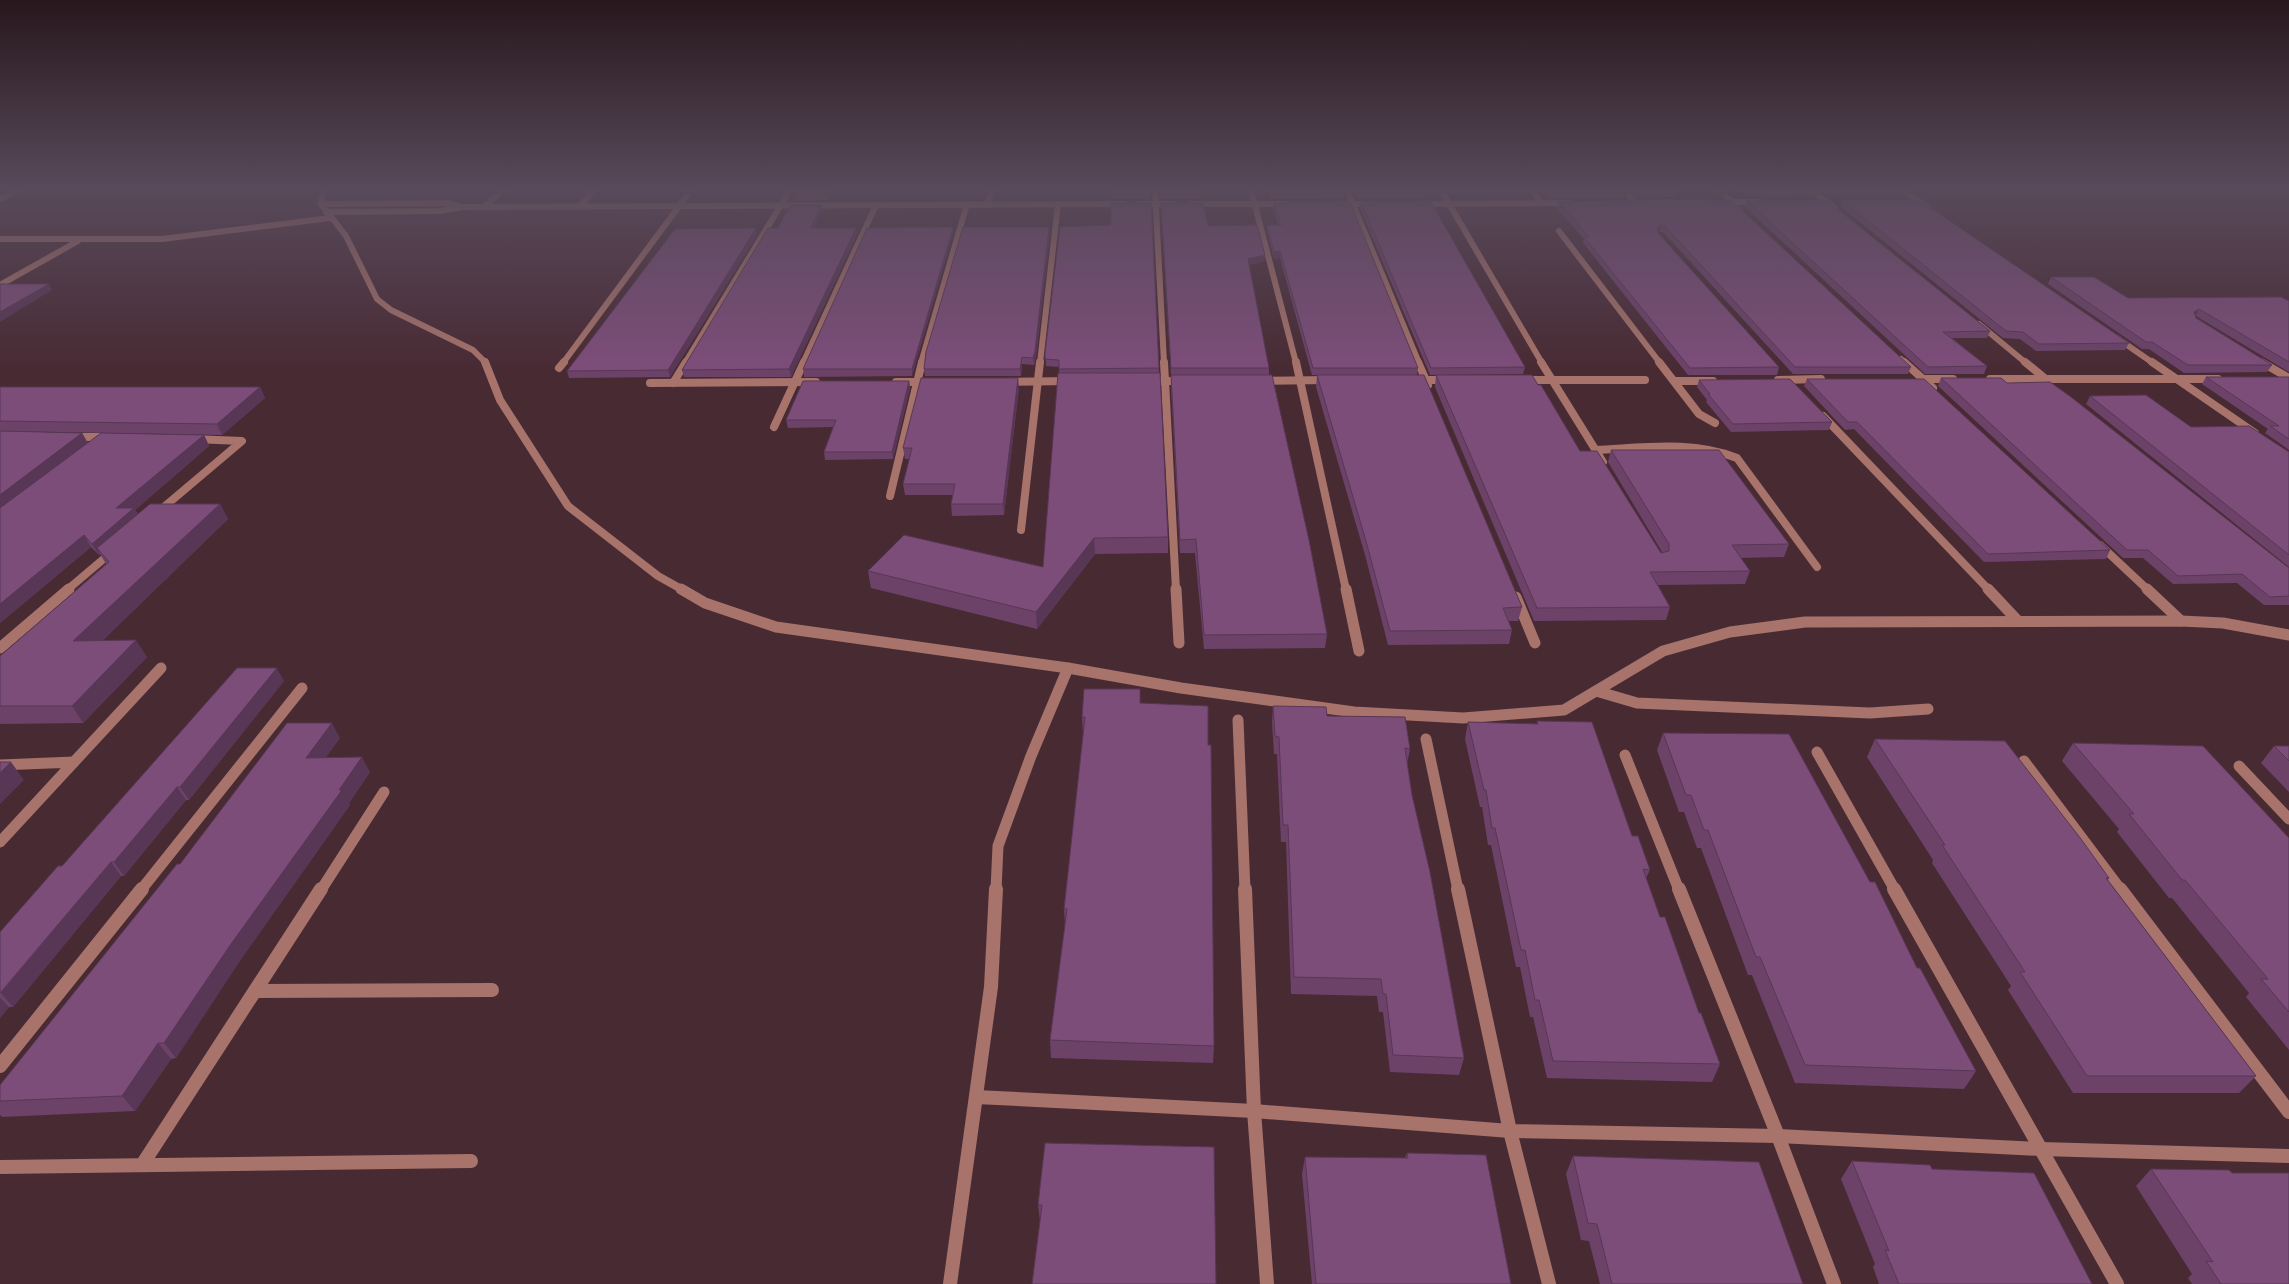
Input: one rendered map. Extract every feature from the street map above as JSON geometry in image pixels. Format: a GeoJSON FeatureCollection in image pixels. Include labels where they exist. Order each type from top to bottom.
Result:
{"type":"FeatureCollection","features":[{"type":"Feature","properties":{"kind":"street"},"geometry":{"type":"LineString","coordinates":[[0,285],[62,250]]}},
{"type":"Feature","properties":{"kind":"street"},"geometry":{"type":"LineString","coordinates":[[353,250],[377,299],[391,310],[473,350],[486,363],[500,400],[568,506],[658,576],[705,603],[776,627],[1068,668],[1181,688],[1354,712],[1463,718],[1564,710],[1662,651],[1730,632],[1805,622],[2181,621],[2223,623],[2289,635]]}},
{"type":"Feature","properties":{"kind":"street"},"geometry":{"type":"LineString","coordinates":[[559,368],[645,250]]}},
{"type":"Feature","properties":{"kind":"street"},"geometry":{"type":"LineString","coordinates":[[673,383],[754,250]]}},
{"type":"Feature","properties":{"kind":"street"},"geometry":{"type":"LineString","coordinates":[[774,426],[855,250]]}},
{"type":"Feature","properties":{"kind":"street"},"geometry":{"type":"LineString","coordinates":[[890,496],[916,382],[954,250]]}},
{"type":"Feature","properties":{"kind":"street"},"geometry":{"type":"LineString","coordinates":[[1021,530],[1053,250]]}},
{"type":"Feature","properties":{"kind":"street"},"geometry":{"type":"LineString","coordinates":[[1158,250],[1179,643]]}},
{"type":"Feature","properties":{"kind":"street"},"geometry":{"type":"LineString","coordinates":[[1266,250],[1301,380],[1359,651]]}},
{"type":"Feature","properties":{"kind":"street"},"geometry":{"type":"LineString","coordinates":[[1371,250],[1430,389]]}},
{"type":"Feature","properties":{"kind":"street"},"geometry":{"type":"LineString","coordinates":[[1477,250],[1605,467]]}},
{"type":"Feature","properties":{"kind":"street"},"geometry":{"type":"LineString","coordinates":[[1574,250],[1675,381],[1698,414],[1715,423]]}},
{"type":"Feature","properties":{"kind":"street"},"geometry":{"type":"LineString","coordinates":[[1970,318],[2054,385]]}},
{"type":"Feature","properties":{"kind":"street"},"geometry":{"type":"LineString","coordinates":[[2112,334],[2265,440]]}},
{"type":"Feature","properties":{"kind":"street"},"geometry":{"type":"LineString","coordinates":[[1895,353],[1938,393]]}},
{"type":"Feature","properties":{"kind":"street"},"geometry":{"type":"LineString","coordinates":[[2250,354],[2289,378]]}},
{"type":"Feature","properties":{"kind":"street"},"geometry":{"type":"LineString","coordinates":[[1781,372],[1794,386]]}},
{"type":"Feature","properties":{"kind":"street"},"geometry":{"type":"LineString","coordinates":[[2270,378],[2289,378]]}},
{"type":"Feature","properties":{"kind":"street"},"geometry":{"type":"LineString","coordinates":[[1769,380],[1826,379]]}},
{"type":"Feature","properties":{"kind":"street"},"geometry":{"type":"LineString","coordinates":[[1914,379],[1961,379]]}},
{"type":"Feature","properties":{"kind":"street"},"geometry":{"type":"LineString","coordinates":[[1980,379],[2223,379]]}},
{"type":"Feature","properties":{"kind":"street"},"geometry":{"type":"LineString","coordinates":[[1252,381],[1339,380]]}},
{"type":"Feature","properties":{"kind":"street"},"geometry":{"type":"LineString","coordinates":[[1406,380],[1455,380]]}},
{"type":"Feature","properties":{"kind":"street"},"geometry":{"type":"LineString","coordinates":[[1513,380],[1645,380]]}},
{"type":"Feature","properties":{"kind":"street"},"geometry":{"type":"LineString","coordinates":[[1675,381],[1722,380]]}},
{"type":"Feature","properties":{"kind":"street"},"geometry":{"type":"LineString","coordinates":[[1000,382],[1076,381]]}},
{"type":"Feature","properties":{"kind":"street"},"geometry":{"type":"LineString","coordinates":[[1135,381],[1194,381]]}},
{"type":"Feature","properties":{"kind":"street"},"geometry":{"type":"LineString","coordinates":[[650,383],[822,382]]}},
{"type":"Feature","properties":{"kind":"street"},"geometry":{"type":"LineString","coordinates":[[888,382],[944,382]]}},
{"type":"Feature","properties":{"kind":"street"},"geometry":{"type":"LineString","coordinates":[[1815,408],[2017,620]]}},
{"type":"Feature","properties":{"kind":"street"},"geometry":{"type":"LineString","coordinates":[[58,437],[117,437]]}},
{"type":"Feature","properties":{"kind":"street"},"geometry":{"type":"LineString","coordinates":[[92,449],[107,437]]}},
{"type":"Feature","properties":{"kind":"street"},"geometry":{"type":"LineString","coordinates":[[151,518],[242,441],[184,439]]}},
{"type":"Feature","properties":{"kind":"street"},"geometry":{"type":"LineString","coordinates":[[1595,450],[1705,448],[1726,452],[1737,458],[1818,566]]}},
{"type":"Feature","properties":{"kind":"street"},"geometry":{"type":"LineString","coordinates":[[2095,540],[2181,621]]}},
{"type":"Feature","properties":{"kind":"street"},"geometry":{"type":"LineString","coordinates":[[0,648],[121,544]]}},
{"type":"Feature","properties":{"kind":"street"},"geometry":{"type":"LineString","coordinates":[[1513,588],[1535,643]]}},
{"type":"Feature","properties":{"kind":"street"},"geometry":{"type":"LineString","coordinates":[[0,842],[161,668]]}},
{"type":"Feature","properties":{"kind":"street"},"geometry":{"type":"LineString","coordinates":[[950,1284],[991,987],[998,846],[1031,756],[1068,668]]}},
{"type":"Feature","properties":{"kind":"street"},"geometry":{"type":"LineString","coordinates":[[0,1066],[302,688]]}},
{"type":"Feature","properties":{"kind":"street"},"geometry":{"type":"LineString","coordinates":[[1596,691],[1637,703],[1870,714],[1928,709]]}},
{"type":"Feature","properties":{"kind":"street"},"geometry":{"type":"LineString","coordinates":[[1238,720],[1254,1111],[1267,1284]]}},
{"type":"Feature","properties":{"kind":"street"},"geometry":{"type":"LineString","coordinates":[[1426,739],[1510,1131],[1549,1284]]}},
{"type":"Feature","properties":{"kind":"street"},"geometry":{"type":"LineString","coordinates":[[1817,752],[2117,1284]]}},
{"type":"Feature","properties":{"kind":"street"},"geometry":{"type":"LineString","coordinates":[[1625,755],[1778,1136],[1834,1284]]}},
{"type":"Feature","properties":{"kind":"street"},"geometry":{"type":"LineString","coordinates":[[2024,761],[2289,1112]]}},
{"type":"Feature","properties":{"kind":"street"},"geometry":{"type":"LineString","coordinates":[[0,765],[74,762]]}},
{"type":"Feature","properties":{"kind":"street"},"geometry":{"type":"LineString","coordinates":[[2238,766],[2289,819]]}},
{"type":"Feature","properties":{"kind":"street"},"geometry":{"type":"LineString","coordinates":[[142,1165],[257,991],[384,792]]}},
{"type":"Feature","properties":{"kind":"street"},"geometry":{"type":"LineString","coordinates":[[257,991],[492,990]]}},
{"type":"Feature","properties":{"kind":"street"},"geometry":{"type":"LineString","coordinates":[[976,1097],[1254,1111],[1510,1131],[1778,1136],[2041,1149],[2289,1156]]}},
{"type":"Feature","properties":{"kind":"street"},"geometry":{"type":"LineString","coordinates":[[0,1167],[471,1160]]}},
{"type":"Feature","properties":{"kind":"building"},"geometry":{"type":"Polygon","coordinates":[[[659,250],[742,250],[668,370],[567,371],[659,250]]]}},
{"type":"Feature","properties":{"kind":"building"},"geometry":{"type":"Polygon","coordinates":[[[755,250],[846,250],[789,369],[682,370],[755,250]]]}},
{"type":"Feature","properties":{"kind":"building"},"geometry":{"type":"Polygon","coordinates":[[[857,250],[946,250],[912,369],[803,369],[857,250]]]}},
{"type":"Feature","properties":{"kind":"building"},"geometry":{"type":"Polygon","coordinates":[[[956,250],[1046,250],[1033,358],[1022,357],[1020,369],[924,369],[926,352],[956,250]]]}},
{"type":"Feature","properties":{"kind":"building"},"geometry":{"type":"Polygon","coordinates":[[[1057,250],[1153,250],[1159,368],[1059,369],[1059,360],[1045,359],[1057,250]]]}},
{"type":"Feature","properties":{"kind":"building"},"geometry":{"type":"Polygon","coordinates":[[[1164,250],[1264,250],[1265,255],[1248,259],[1269,368],[1171,368],[1164,250]]]}},
{"type":"Feature","properties":{"kind":"building"},"geometry":{"type":"Polygon","coordinates":[[[1273,250],[1370,250],[1418,368],[1313,368],[1280,251],[1274,252],[1273,250]]]}},
{"type":"Feature","properties":{"kind":"building"},"geometry":{"type":"Polygon","coordinates":[[[1381,250],[1458,250],[1525,367],[1431,368],[1381,250]]]}},
{"type":"Feature","properties":{"kind":"building"},"geometry":{"type":"Polygon","coordinates":[[[1594,250],[1673,250],[1779,367],[1690,368],[1594,250]]]}},
{"type":"Feature","properties":{"kind":"building"},"geometry":{"type":"Polygon","coordinates":[[[1687,250],[1785,250],[1911,367],[1795,367],[1687,250]]]}},
{"type":"Feature","properties":{"kind":"building"},"geometry":{"type":"Polygon","coordinates":[[[1800,250],[1888,250],[1990,331],[1943,332],[1987,366],[1928,367],[1800,250]]]}},
{"type":"Feature","properties":{"kind":"building"},"geometry":{"type":"Polygon","coordinates":[[[1904,250],[1992,250],[2129,343],[2039,344],[2023,332],[2006,331],[1904,250]]]}},
{"type":"Feature","properties":{"kind":"building"},"geometry":{"type":"Polygon","coordinates":[[[2051,277],[2094,277],[2128,298],[2281,297],[2289,301],[2289,362],[2199,309],[2194,312],[2196,318],[2272,365],[2188,365],[2152,342],[2146,342],[2051,277]]]}},
{"type":"Feature","properties":{"kind":"building"},"geometry":{"type":"Polygon","coordinates":[[[0,284],[49,284],[0,312],[0,284]]]}},
{"type":"Feature","properties":{"kind":"building"},"geometry":{"type":"Polygon","coordinates":[[[1058,373],[1160,373],[1168,537],[1094,538],[1036,612],[868,571],[904,535],[1043,567],[1058,373]]]}},
{"type":"Feature","properties":{"kind":"building"},"geometry":{"type":"Polygon","coordinates":[[[1171,375],[1272,375],[1309,540],[1327,634],[1204,635],[1196,539],[1180,540],[1171,375]]]}},
{"type":"Feature","properties":{"kind":"building"},"geometry":{"type":"Polygon","coordinates":[[[1317,375],[1424,375],[1522,607],[1503,608],[1512,630],[1390,631],[1366,541],[1317,375]]]}},
{"type":"Feature","properties":{"kind":"building"},"geometry":{"type":"Polygon","coordinates":[[[1436,375],[1532,375],[1538,385],[1541,385],[1580,451],[1597,451],[1661,553],[1669,551],[1669,544],[1611,450],[1719,450],[1789,544],[1732,545],[1750,571],[1650,572],[1670,607],[1537,608],[1436,375]]]}},
{"type":"Feature","properties":{"kind":"building"},"geometry":{"type":"Polygon","coordinates":[[[2206,377],[2289,377],[2289,439],[2270,426],[2279,426],[2206,377]]]}},
{"type":"Feature","properties":{"kind":"building"},"geometry":{"type":"Polygon","coordinates":[[[921,378],[1018,378],[1003,504],[951,504],[955,484],[903,484],[912,448],[903,448],[921,378]]]}},
{"type":"Feature","properties":{"kind":"building"},"geometry":{"type":"Polygon","coordinates":[[[1941,378],[2001,378],[2007,383],[2050,382],[2289,568],[2289,596],[2270,597],[2242,574],[2178,576],[2148,550],[2127,550],[1941,378]]]}},
{"type":"Feature","properties":{"kind":"building"},"geometry":{"type":"Polygon","coordinates":[[[1790,379],[1832,422],[1733,424],[1699,380],[1790,379]]]}},
{"type":"Feature","properties":{"kind":"building"},"geometry":{"type":"Polygon","coordinates":[[[1807,379],[1924,379],[2110,550],[1988,554],[1857,422],[1848,422],[1807,379]]]}},
{"type":"Feature","properties":{"kind":"building"},"geometry":{"type":"Polygon","coordinates":[[[803,381],[909,381],[892,452],[824,452],[836,420],[786,420],[803,381]]]}},
{"type":"Feature","properties":{"kind":"building"},"geometry":{"type":"Polygon","coordinates":[[[0,387],[260,387],[217,424],[0,421],[0,387]]]}},
{"type":"Feature","properties":{"kind":"building"},"geometry":{"type":"Polygon","coordinates":[[[2146,395],[2191,427],[2249,426],[2289,452],[2289,555],[2090,396],[2146,395]]]}},
{"type":"Feature","properties":{"kind":"building"},"geometry":{"type":"Polygon","coordinates":[[[0,431],[82,433],[0,495],[0,431]]]}},
{"type":"Feature","properties":{"kind":"building"},"geometry":{"type":"Polygon","coordinates":[[[101,433],[204,435],[116,508],[134,508],[92,544],[84,535],[0,604],[0,508],[101,433]]]}},
{"type":"Feature","properties":{"kind":"building"},"geometry":{"type":"Polygon","coordinates":[[[150,504],[220,504],[73,641],[136,640],[72,706],[0,706],[0,656],[109,562],[97,548],[150,504]]]}},
{"type":"Feature","properties":{"kind":"building"},"geometry":{"type":"Polygon","coordinates":[[[237,668],[277,668],[180,787],[177,787],[114,862],[111,862],[0,993],[0,932],[58,866],[62,866],[237,668]]]}},
{"type":"Feature","properties":{"kind":"building"},"geometry":{"type":"Polygon","coordinates":[[[1084,689],[1140,689],[1140,703],[1208,706],[1208,745],[1211,745],[1214,1046],[1050,1040],[1067,909],[1064,909],[1085,717],[1082,717],[1084,689]]]}},
{"type":"Feature","properties":{"kind":"building"},"geometry":{"type":"Polygon","coordinates":[[[1273,706],[1326,707],[1327,716],[1405,717],[1410,749],[1405,748],[1412,795],[1430,872],[1464,1058],[1393,1055],[1386,994],[1383,994],[1381,979],[1294,977],[1288,825],[1283,825],[1279,737],[1275,736],[1273,706]]]}},
{"type":"Feature","properties":{"kind":"building"},"geometry":{"type":"Polygon","coordinates":[[[1537,721],[1592,722],[1632,836],[1638,836],[1650,870],[1643,869],[1660,917],[1665,917],[1699,1013],[1701,1013],[1720,1064],[1553,1061],[1539,1000],[1535,1000],[1525,950],[1521,950],[1495,828],[1492,828],[1486,790],[1484,790],[1468,722],[1538,724],[1537,721]]]}},
{"type":"Feature","properties":{"kind":"building"},"geometry":{"type":"Polygon","coordinates":[[[287,723],[332,723],[306,758],[362,757],[339,790],[342,790],[231,944],[164,1043],[158,1043],[122,1096],[0,1101],[0,1085],[177,864],[180,864],[287,723]]]}},
{"type":"Feature","properties":{"kind":"building"},"geometry":{"type":"Polygon","coordinates":[[[1663,733],[1789,734],[1870,882],[1875,882],[1917,968],[1920,968],[1976,1071],[1805,1065],[1760,957],[1756,957],[1708,830],[1704,830],[1691,795],[1686,795],[1663,733]]]}},
{"type":"Feature","properties":{"kind":"building"},"geometry":{"type":"Polygon","coordinates":[[[1875,739],[2005,741],[2081,839],[2109,878],[2106,878],[2256,1076],[2087,1076],[2020,972],[2025,972],[1875,739]]]}},
{"type":"Feature","properties":{"kind":"building"},"geometry":{"type":"Polygon","coordinates":[[[2073,743],[2203,746],[2289,838],[2289,1012],[2261,979],[2268,979],[2185,880],[2182,880],[2129,814],[2134,814],[2073,743]]]}},
{"type":"Feature","properties":{"kind":"building"},"geometry":{"type":"Polygon","coordinates":[[[2274,746],[2289,746],[2289,761],[2274,746]]]}},
{"type":"Feature","properties":{"kind":"building"},"geometry":{"type":"Polygon","coordinates":[[[0,762],[11,762],[0,773],[0,762]]]}},
{"type":"Feature","properties":{"kind":"building"},"geometry":{"type":"Polygon","coordinates":[[[1045,1143],[1214,1147],[1216,1284],[1032,1284],[1042,1205],[1038,1205],[1045,1143]]]}},
{"type":"Feature","properties":{"kind":"building"},"geometry":{"type":"Polygon","coordinates":[[[1407,1153],[1486,1155],[1511,1284],[1316,1284],[1305,1157],[1408,1158],[1407,1153]]]}},
{"type":"Feature","properties":{"kind":"building"},"geometry":{"type":"Polygon","coordinates":[[[1573,1156],[1759,1162],[1803,1284],[1612,1284],[1597,1224],[1588,1223],[1573,1156]]]}},
{"type":"Feature","properties":{"kind":"building"},"geometry":{"type":"Polygon","coordinates":[[[1852,1161],[1930,1165],[1932,1169],[2034,1173],[2092,1284],[1899,1284],[1885,1250],[1889,1251],[1852,1161]]]}},
{"type":"Feature","properties":{"kind":"building"},"geometry":{"type":"Polygon","coordinates":[[[2151,1169],[2229,1170],[2232,1173],[2289,1173],[2289,1284],[2221,1284],[2206,1261],[2213,1262],[2151,1169]]]}}]}
